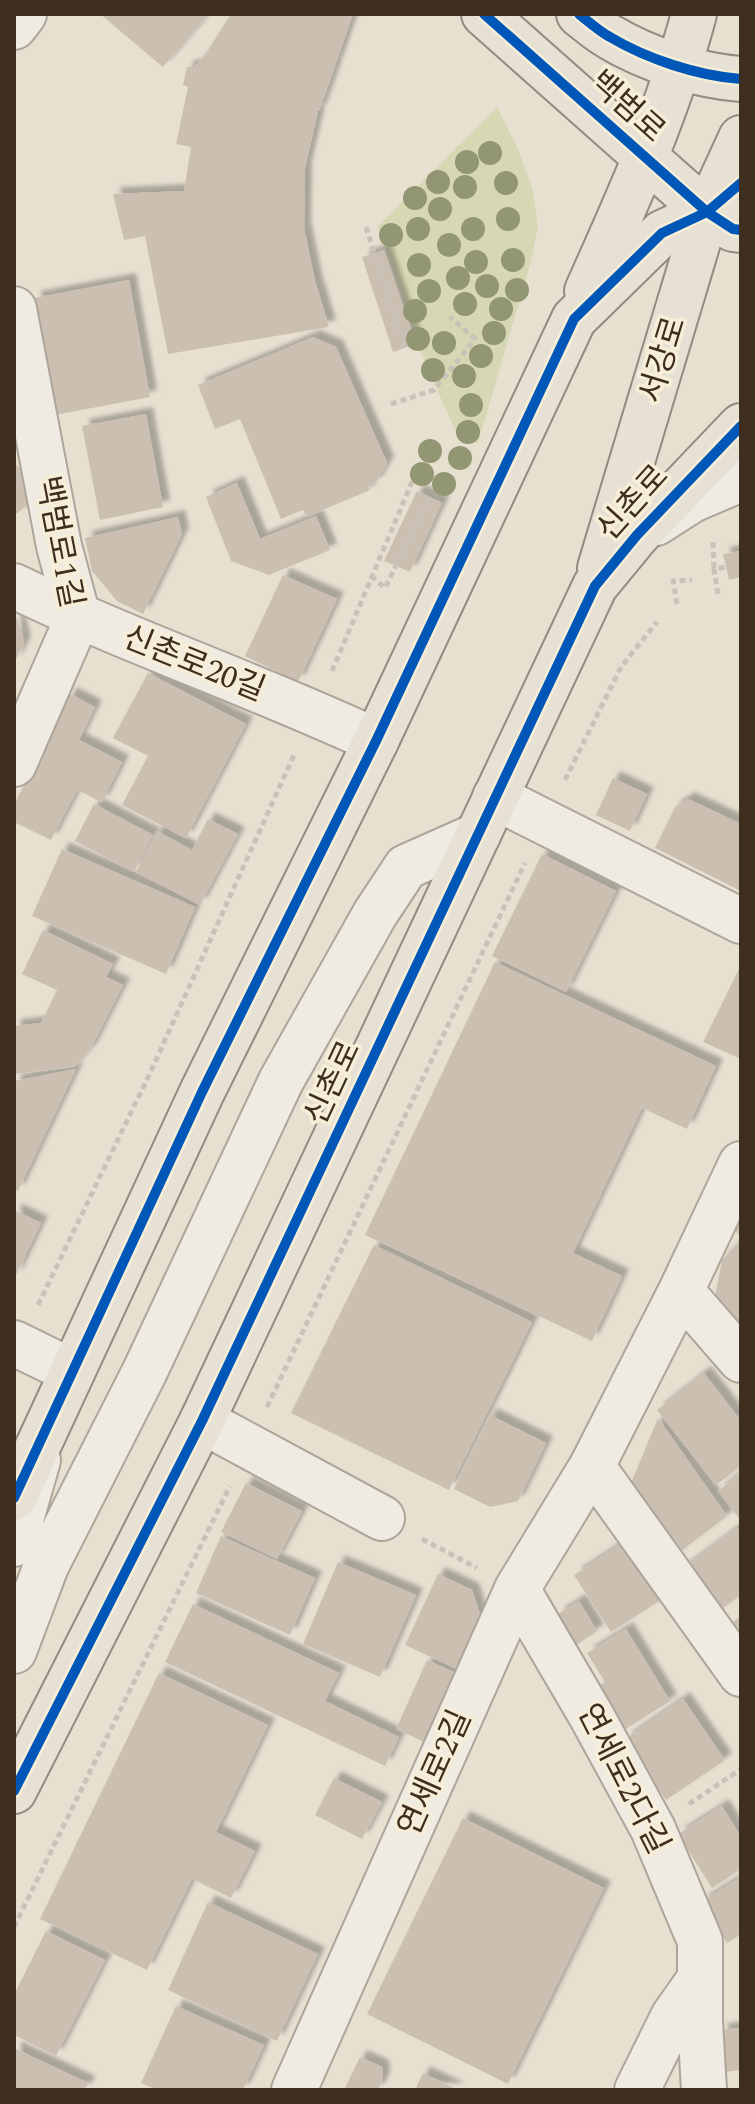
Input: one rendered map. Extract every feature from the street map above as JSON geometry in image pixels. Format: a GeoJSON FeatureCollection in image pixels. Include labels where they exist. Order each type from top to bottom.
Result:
{"type":"FeatureCollection","features":[{"type":"Feature","properties":{"kind":"main road","name":"백범로"},"geometry":{"type":"LineString","coordinates":[[484,14],[646,159],[733,199]]}},
{"type":"Feature","properties":{"kind":"main road","name":"백범로"},"geometry":{"type":"LineString","coordinates":[[579,14],[609,37],[680,68],[714,77],[741,79]]}},
{"type":"Feature","properties":{"kind":"main road"},"geometry":{"type":"LineString","coordinates":[[14,1498],[202,1092],[376,741],[574,319],[646,159],[680,68],[694,14]]}},
{"type":"Feature","properties":{"kind":"main road","name":"서강로"},"geometry":{"type":"LineString","coordinates":[[595,586],[733,199],[741,138]]}},
{"type":"Feature","properties":{"kind":"main road"},"geometry":{"type":"LineString","coordinates":[[574,319],[662,233],[733,199]]}},
{"type":"Feature","properties":{"kind":"main road","name":"신촌로"},"geometry":{"type":"LineString","coordinates":[[14,1791],[202,1421],[595,586],[637,535],[741,426]]}},
{"type":"Feature","properties":{"kind":"street"},"geometry":{"type":"LineString","coordinates":[[14,27],[24,14]]}},
{"type":"Feature","properties":{"kind":"street","name":"백범로1길"},"geometry":{"type":"LineString","coordinates":[[14,309],[59,546],[78,617],[14,764]]}},
{"type":"Feature","properties":{"kind":"street"},"geometry":{"type":"LineString","coordinates":[[637,535],[692,500],[741,479]]}},
{"type":"Feature","properties":{"kind":"street","name":"신촌로20길"},"geometry":{"type":"LineString","coordinates":[[14,586],[78,617],[314,712],[376,741]]}},
{"type":"Feature","properties":{"kind":"street"},"geometry":{"type":"LineString","coordinates":[[14,1651],[46,1566],[145,1371],[281,1081],[375,914],[406,867],[487,816],[741,921]]}},
{"type":"Feature","properties":{"kind":"street","name":"연세로2길"},"geometry":{"type":"LineString","coordinates":[[294,2090],[517,1589],[592,1466],[741,1164]]}},
{"type":"Feature","properties":{"kind":"street"},"geometry":{"type":"LineString","coordinates":[[681,1291],[741,1360]]}},
{"type":"Feature","properties":{"kind":"street"},"geometry":{"type":"LineString","coordinates":[[14,1343],[71,1371]]}},
{"type":"Feature","properties":{"kind":"street"},"geometry":{"type":"LineString","coordinates":[[202,1421],[382,1518]]}},
{"type":"Feature","properties":{"kind":"street"},"geometry":{"type":"LineString","coordinates":[[14,1544],[46,1431]]}},
{"type":"Feature","properties":{"kind":"street"},"geometry":{"type":"LineString","coordinates":[[592,1466],[741,1674]]}},
{"type":"Feature","properties":{"kind":"street","name":"연세로2다길"},"geometry":{"type":"LineString","coordinates":[[517,1589],[653,1829],[700,1941],[704,2090]]}},
{"type":"Feature","properties":{"kind":"street"},"geometry":{"type":"LineString","coordinates":[[637,2090],[673,2017],[699,1980]]}},
{"type":"Feature","properties":{"kind":"path"},"geometry":{"type":"LineString","coordinates":[[366,227],[405,348]]}},
{"type":"Feature","properties":{"kind":"path"},"geometry":{"type":"LineString","coordinates":[[391,404],[434,390],[475,339],[450,317]]}},
{"type":"Feature","properties":{"kind":"path"},"geometry":{"type":"LineString","coordinates":[[331,674],[414,477]]}},
{"type":"Feature","properties":{"kind":"path"},"geometry":{"type":"LineString","coordinates":[[371,576],[385,588],[430,497]]}},
{"type":"Feature","properties":{"kind":"path"},"geometry":{"type":"LineString","coordinates":[[718,594],[714,569],[726,567]]}},
{"type":"Feature","properties":{"kind":"path"},"geometry":{"type":"LineString","coordinates":[[677,604],[673,581],[692,580]]}},
{"type":"Feature","properties":{"kind":"path"},"geometry":{"type":"LineString","coordinates":[[564,784],[621,667],[657,622]]}},
{"type":"Feature","properties":{"kind":"path"},"geometry":{"type":"LineString","coordinates":[[37,1307],[151,1071],[298,747]]}},
{"type":"Feature","properties":{"kind":"path"},"geometry":{"type":"LineString","coordinates":[[265,1410],[525,862]]}},
{"type":"Feature","properties":{"kind":"path"},"geometry":{"type":"LineString","coordinates":[[14,1927],[234,1478]]}},
{"type":"Feature","properties":{"kind":"path"},"geometry":{"type":"LineString","coordinates":[[382,1518],[517,1589]]}},
{"type":"Feature","properties":{"kind":"path"},"geometry":{"type":"LineString","coordinates":[[653,1829],[741,1769]]}},
{"type":"Feature","properties":{"kind":"green space"},"geometry":{"type":"Polygon","coordinates":[[[497,107],[519,151],[533,191],[538,227],[530,265],[478,443],[460,441],[425,363],[378,226],[497,107]]]}},
{"type":"Feature","properties":{"kind":"building"},"geometry":{"type":"Polygon","coordinates":[[[100,14],[208,14],[163,67],[100,14]]]}},
{"type":"Feature","properties":{"kind":"building"},"geometry":{"type":"Polygon","coordinates":[[[231,14],[353,14],[335,66],[309,46],[335,67],[319,111],[270,104],[318,112],[305,168],[304,228],[329,327],[168,354],[145,236],[124,240],[113,194],[184,191],[191,147],[176,144],[188,87],[183,85],[187,67],[194,67],[203,58],[231,14]]]}},
{"type":"Feature","properties":{"kind":"building"},"geometry":{"type":"Polygon","coordinates":[[[384,250],[416,344],[393,352],[362,257],[384,250]]]}},
{"type":"Feature","properties":{"kind":"building"},"geometry":{"type":"Polygon","coordinates":[[[129,280],[150,397],[55,415],[34,298],[129,280]]]}},
{"type":"Feature","properties":{"kind":"building"},"geometry":{"type":"Polygon","coordinates":[[[313,337],[336,347],[387,463],[376,482],[367,486],[370,490],[306,517],[303,510],[281,519],[240,419],[215,429],[198,385],[313,337]]]}},
{"type":"Feature","properties":{"kind":"building"},"geometry":{"type":"Polygon","coordinates":[[[146,414],[163,507],[100,520],[82,426],[146,414]]]}},
{"type":"Feature","properties":{"kind":"building"},"geometry":{"type":"Polygon","coordinates":[[[14,463],[25,472],[33,491],[27,505],[14,516],[14,463]]]}},
{"type":"Feature","properties":{"kind":"building"},"geometry":{"type":"Polygon","coordinates":[[[237,483],[260,539],[316,516],[330,550],[269,575],[231,561],[206,497],[237,483]]]}},
{"type":"Feature","properties":{"kind":"building"},"geometry":{"type":"Polygon","coordinates":[[[417,491],[442,503],[410,572],[384,561],[417,491]]]}},
{"type":"Feature","properties":{"kind":"building"},"geometry":{"type":"Polygon","coordinates":[[[178,517],[182,534],[143,614],[117,601],[92,571],[85,538],[178,517]]]}},
{"type":"Feature","properties":{"kind":"building"},"geometry":{"type":"Polygon","coordinates":[[[741,551],[741,577],[729,580],[723,554],[741,551]]]}},
{"type":"Feature","properties":{"kind":"building"},"geometry":{"type":"Polygon","coordinates":[[[283,575],[337,599],[298,682],[245,656],[283,575]]]}},
{"type":"Feature","properties":{"kind":"building"},"geometry":{"type":"Polygon","coordinates":[[[14,616],[24,643],[14,663],[14,616]]]}},
{"type":"Feature","properties":{"kind":"building"},"geometry":{"type":"Polygon","coordinates":[[[148,673],[246,724],[186,838],[122,805],[148,756],[113,738],[148,673]]]}},
{"type":"Feature","properties":{"kind":"building"},"geometry":{"type":"Polygon","coordinates":[[[70,694],[95,707],[79,740],[122,762],[102,802],[77,790],[51,840],[14,822],[14,805],[70,694]]]}},
{"type":"Feature","properties":{"kind":"building"},"geometry":{"type":"Polygon","coordinates":[[[613,778],[647,794],[630,831],[596,815],[613,778]]]}},
{"type":"Feature","properties":{"kind":"building"},"geometry":{"type":"Polygon","coordinates":[[[688,799],[741,824],[741,891],[655,848],[675,807],[688,799]]]}},
{"type":"Feature","properties":{"kind":"building"},"geometry":{"type":"Polygon","coordinates":[[[94,804],[153,835],[134,872],[75,841],[94,804]]]}},
{"type":"Feature","properties":{"kind":"building"},"geometry":{"type":"Polygon","coordinates":[[[208,819],[238,834],[200,905],[136,872],[157,831],[192,850],[208,819]]]}},
{"type":"Feature","properties":{"kind":"building"},"geometry":{"type":"Polygon","coordinates":[[[62,849],[195,907],[166,974],[32,916],[62,849]]]}},
{"type":"Feature","properties":{"kind":"building"},"geometry":{"type":"Polygon","coordinates":[[[542,854],[616,891],[566,992],[492,956],[542,854]]]}},
{"type":"Feature","properties":{"kind":"building"},"geometry":{"type":"Polygon","coordinates":[[[43,930],[113,964],[106,977],[123,985],[91,1048],[74,1067],[14,1074],[14,1026],[41,1023],[57,990],[22,974],[43,930]]]}},
{"type":"Feature","properties":{"kind":"building"},"geometry":{"type":"Polygon","coordinates":[[[495,962],[716,1066],[687,1129],[642,1108],[573,1253],[622,1276],[592,1341],[365,1235],[495,962]]]}},
{"type":"Feature","properties":{"kind":"building"},"geometry":{"type":"Polygon","coordinates":[[[741,965],[741,1059],[703,1042],[741,965]]]}},
{"type":"Feature","properties":{"kind":"building"},"geometry":{"type":"Polygon","coordinates":[[[76,1069],[18,1191],[14,1189],[14,1081],[76,1069]]]}},
{"type":"Feature","properties":{"kind":"building"},"geometry":{"type":"Polygon","coordinates":[[[14,1210],[41,1223],[14,1279],[14,1210]]]}},
{"type":"Feature","properties":{"kind":"building"},"geometry":{"type":"Polygon","coordinates":[[[741,1210],[741,1237],[733,1228],[741,1210]]]}},
{"type":"Feature","properties":{"kind":"building"},"geometry":{"type":"Polygon","coordinates":[[[741,1240],[741,1328],[713,1307],[722,1260],[741,1240]]]}},
{"type":"Feature","properties":{"kind":"building"},"geometry":{"type":"Polygon","coordinates":[[[374,1245],[532,1322],[449,1490],[291,1413],[374,1245]]]}},
{"type":"Feature","properties":{"kind":"building"},"geometry":{"type":"Polygon","coordinates":[[[704,1373],[741,1421],[741,1466],[716,1485],[657,1410],[704,1373]]]}},
{"type":"Feature","properties":{"kind":"building"},"geometry":{"type":"Polygon","coordinates":[[[490,1415],[546,1443],[518,1501],[490,1507],[454,1489],[490,1415]]]}},
{"type":"Feature","properties":{"kind":"building"},"geometry":{"type":"Polygon","coordinates":[[[658,1418],[727,1516],[673,1557],[626,1495],[658,1418]]]}},
{"type":"Feature","properties":{"kind":"building"},"geometry":{"type":"Polygon","coordinates":[[[741,1473],[741,1521],[718,1491],[741,1473]]]}},
{"type":"Feature","properties":{"kind":"building"},"geometry":{"type":"Polygon","coordinates":[[[246,1483],[302,1511],[277,1559],[221,1532],[246,1483]]]}},
{"type":"Feature","properties":{"kind":"building"},"geometry":{"type":"Polygon","coordinates":[[[737,1528],[741,1534],[741,1595],[714,1614],[681,1570],[737,1528]]]}},
{"type":"Feature","properties":{"kind":"building"},"geometry":{"type":"Polygon","coordinates":[[[221,1536],[315,1578],[290,1635],[196,1593],[221,1536]]]}},
{"type":"Feature","properties":{"kind":"building"},"geometry":{"type":"Polygon","coordinates":[[[626,1541],[664,1598],[611,1632],[574,1575],[626,1541]]]}},
{"type":"Feature","properties":{"kind":"building"},"geometry":{"type":"Polygon","coordinates":[[[338,1562],[416,1595],[380,1677],[303,1644],[338,1562]]]}},
{"type":"Feature","properties":{"kind":"building"},"geometry":{"type":"Polygon","coordinates":[[[438,1574],[472,1590],[482,1621],[459,1670],[405,1645],[438,1574]]]}},
{"type":"Feature","properties":{"kind":"building"},"geometry":{"type":"Polygon","coordinates":[[[579,1601],[597,1631],[570,1649],[559,1629],[558,1614],[579,1601]]]}},
{"type":"Feature","properties":{"kind":"building"},"geometry":{"type":"Polygon","coordinates":[[[193,1604],[339,1673],[325,1701],[399,1737],[385,1766],[165,1662],[193,1604]]]}},
{"type":"Feature","properties":{"kind":"building"},"geometry":{"type":"Polygon","coordinates":[[[741,1616],[741,1633],[733,1622],[741,1616]]]}},
{"type":"Feature","properties":{"kind":"building"},"geometry":{"type":"Polygon","coordinates":[[[626,1629],[670,1701],[624,1730],[597,1687],[605,1682],[587,1653],[626,1629]]]}},
{"type":"Feature","properties":{"kind":"building"},"geometry":{"type":"Polygon","coordinates":[[[427,1660],[460,1675],[429,1744],[396,1729],[427,1660]]]}},
{"type":"Feature","properties":{"kind":"building"},"geometry":{"type":"Polygon","coordinates":[[[159,1673],[268,1725],[216,1832],[255,1851],[231,1898],[192,1879],[147,1970],[40,1919],[159,1673]]]}},
{"type":"Feature","properties":{"kind":"building"},"geometry":{"type":"Polygon","coordinates":[[[683,1699],[725,1760],[666,1800],[625,1739],[683,1699]]]}},
{"type":"Feature","properties":{"kind":"building"},"geometry":{"type":"Polygon","coordinates":[[[334,1778],[382,1802],[362,1839],[315,1815],[334,1778]]]}},
{"type":"Feature","properties":{"kind":"building"},"geometry":{"type":"Polygon","coordinates":[[[722,1806],[741,1837],[741,1869],[712,1888],[678,1834],[722,1806]]]}},
{"type":"Feature","properties":{"kind":"building"},"geometry":{"type":"Polygon","coordinates":[[[463,1818],[604,1888],[508,2084],[367,2014],[463,1818]]]}},
{"type":"Feature","properties":{"kind":"building"},"geometry":{"type":"Polygon","coordinates":[[[741,1877],[741,1934],[727,1943],[701,1902],[741,1877]]]}},
{"type":"Feature","properties":{"kind":"building"},"geometry":{"type":"Polygon","coordinates":[[[208,1902],[318,1954],[277,2041],[168,1990],[208,1902]]]}},
{"type":"Feature","properties":{"kind":"building"},"geometry":{"type":"Polygon","coordinates":[[[46,1931],[105,1960],[56,2056],[14,2035],[14,1995],[46,1931]]]}},
{"type":"Feature","properties":{"kind":"building"},"geometry":{"type":"Polygon","coordinates":[[[176,2006],[264,2045],[243,2090],[157,2090],[141,2083],[176,2006]]]}},
{"type":"Feature","properties":{"kind":"building"},"geometry":{"type":"Polygon","coordinates":[[[741,2028],[741,2070],[725,2072],[721,2030],[741,2028]]]}},
{"type":"Feature","properties":{"kind":"building"},"geometry":{"type":"Polygon","coordinates":[[[14,2048],[88,2083],[85,2090],[14,2090],[14,2048]]]}},
{"type":"Feature","properties":{"kind":"building"},"geometry":{"type":"Polygon","coordinates":[[[360,2057],[382,2067],[383,2079],[378,2090],[344,2090],[360,2057]]]}},
{"type":"Feature","properties":{"kind":"building"},"geometry":{"type":"Polygon","coordinates":[[[423,2073],[458,2090],[415,2090],[423,2073]]]}},
{"type":"Feature","properties":{"kind":"cycle path"},"geometry":{"type":"LineString","coordinates":[[484,14],[707,212],[733,229],[741,230]]}},
{"type":"Feature","properties":{"kind":"cycle path"},"geometry":{"type":"LineString","coordinates":[[579,14],[610,37],[656,59],[690,70],[741,79]]}},
{"type":"Feature","properties":{"kind":"cycle path"},"geometry":{"type":"LineString","coordinates":[[14,1498],[202,1092],[376,741],[574,319],[662,233],[707,212],[741,183]]}},
{"type":"Feature","properties":{"kind":"cycle path"},"geometry":{"type":"LineString","coordinates":[[14,1791],[202,1421],[595,586],[637,535],[741,426]]}}]}
